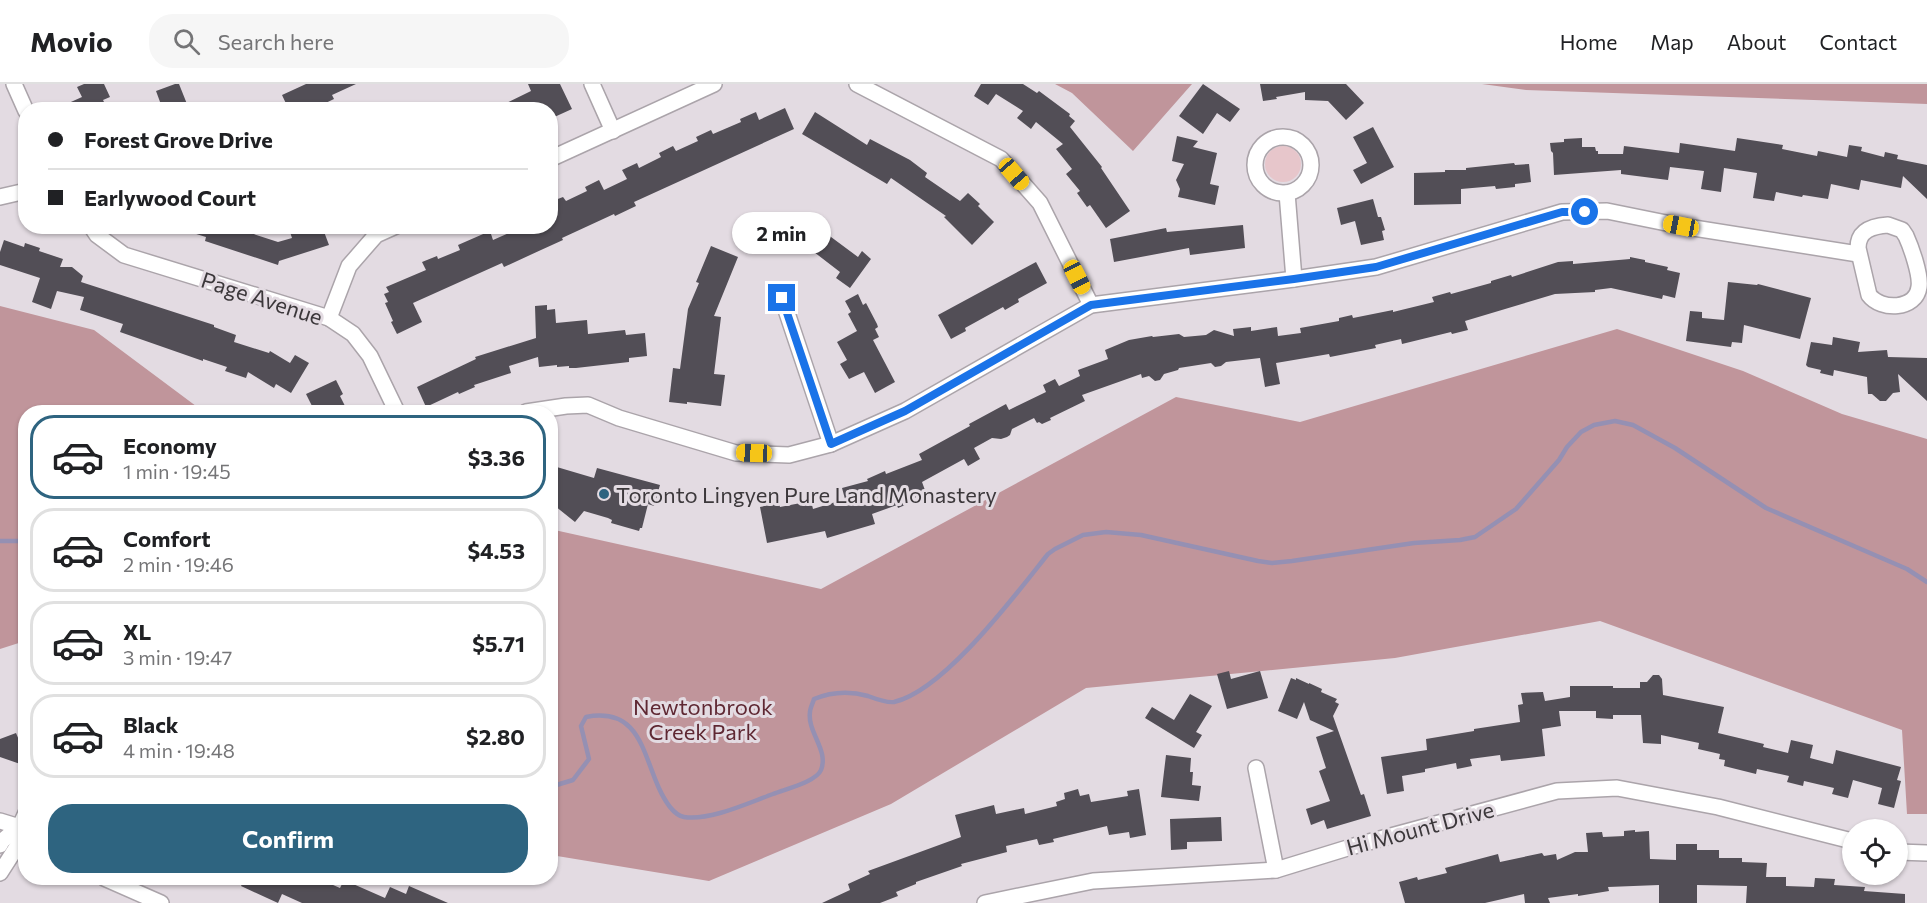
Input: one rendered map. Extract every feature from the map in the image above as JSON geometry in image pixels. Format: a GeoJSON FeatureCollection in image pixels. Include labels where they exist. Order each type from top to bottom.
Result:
{"type":"FeatureCollection","features":[{"type":"Feature","properties":{"kind":"street"},"geometry":{"type":"LineString","coordinates":[[14,84],[22,102]]}},
{"type":"Feature","properties":{"kind":"street"},"geometry":{"type":"LineString","coordinates":[[592,84],[613,131]]}},
{"type":"Feature","properties":{"kind":"street"},"geometry":{"type":"LineString","coordinates":[[558,155],[714,84]]}},
{"type":"Feature","properties":{"kind":"street"},"geometry":{"type":"LineString","coordinates":[[857,84],[1001,159],[1040,203],[1091,305]]}},
{"type":"Feature","properties":{"kind":"street"},"geometry":{"type":"LineString","coordinates":[[0,197],[18,193]]}},
{"type":"Feature","properties":{"kind":"street"},"geometry":{"type":"LineString","coordinates":[[1287,193],[1294,279]]}},
{"type":"Feature","properties":{"kind":"street"},"geometry":{"type":"LineString","coordinates":[[558,407],[588,405],[619,418],[736,453],[789,455],[831,444],[905,411],[1091,305],[1376,267],[1562,212],[1607,211],[1681,226],[1858,254]]}},
{"type":"Feature","properties":{"kind":"street"},"geometry":{"type":"LineString","coordinates":[[1888,225],[1902,230],[1909,243],[1919,278],[1920,286],[1917,294],[1912,300],[1903,304],[1883,306],[1874,301],[1867,289],[1858,254],[1858,242],[1865,231],[1888,225]]}},
{"type":"Feature","properties":{"kind":"street","name":"Page Avenue"},"geometry":{"type":"LineString","coordinates":[[96,234],[124,255],[329,318],[353,334],[370,356],[394,405]]}},
{"type":"Feature","properties":{"kind":"street"},"geometry":{"type":"LineString","coordinates":[[329,318],[349,266],[378,234]]}},
{"type":"Feature","properties":{"kind":"street"},"geometry":{"type":"LineString","coordinates":[[782,298],[831,444]]}},
{"type":"Feature","properties":{"kind":"street"},"geometry":{"type":"LineString","coordinates":[[1256,768],[1276,870]]}},
{"type":"Feature","properties":{"kind":"street","name":"Hi Mount Drive"},"geometry":{"type":"LineString","coordinates":[[985,903],[1092,881],[1276,870],[1354,846],[1557,791],[1617,788],[1718,807],[1842,838]]}},
{"type":"Feature","properties":{"kind":"street"},"geometry":{"type":"LineString","coordinates":[[0,821],[18,831]]}},
{"type":"Feature","properties":{"kind":"street"},"geometry":{"type":"LineString","coordinates":[[1,842],[18,836]]}},
{"type":"Feature","properties":{"kind":"street"},"geometry":{"type":"LineString","coordinates":[[0,873],[18,842]]}},
{"type":"Feature","properties":{"kind":"street"},"geometry":{"type":"LineString","coordinates":[[1908,852],[1927,853]]}},
{"type":"Feature","properties":{"kind":"street"},"geometry":{"type":"LineString","coordinates":[[120,885],[161,903]]}},
{"type":"Feature","properties":{"kind":"shaded area"},"geometry":{"type":"Polygon","coordinates":[[[1283,146],[1296,151],[1301,164],[1296,177],[1283,182],[1270,177],[1265,164],[1270,151],[1283,146]]]}},
{"type":"Feature","properties":{"kind":"green space"},"geometry":{"type":"Polygon","coordinates":[[[1055,84],[1192,84],[1133,151],[1072,93],[1055,84]]]}},
{"type":"Feature","properties":{"kind":"green space"},"geometry":{"type":"Polygon","coordinates":[[[1482,84],[1927,84],[1927,104],[1526,90],[1482,84]]]}},
{"type":"Feature","properties":{"kind":"green space"},"geometry":{"type":"Polygon","coordinates":[[[0,306],[94,330],[195,405],[18,405],[18,643],[0,649],[0,306]]]}},
{"type":"Feature","properties":{"kind":"green space","name":"Newtonbrook Creek Park"},"geometry":{"type":"Polygon","coordinates":[[[1617,329],[1743,371],[1842,414],[1927,439],[1927,814],[1907,814],[1902,730],[1600,621],[1395,658],[1086,688],[891,804],[709,881],[558,856],[558,531],[821,589],[1176,397],[1300,422],[1617,329]]]}},
{"type":"Feature","properties":{"kind":"building"},"geometry":{"type":"Polygon","coordinates":[[[84,84],[104,84],[110,97],[103,100],[104,102],[71,102],[82,97],[77,87],[84,84]]]}},
{"type":"Feature","properties":{"kind":"building"},"geometry":{"type":"Polygon","coordinates":[[[179,84],[186,102],[160,102],[156,91],[179,84]]]}},
{"type":"Feature","properties":{"kind":"building"},"geometry":{"type":"Polygon","coordinates":[[[306,84],[356,84],[332,95],[334,99],[328,102],[285,102],[282,95],[306,84]]]}},
{"type":"Feature","properties":{"kind":"building"},"geometry":{"type":"Polygon","coordinates":[[[528,84],[560,84],[572,109],[558,115],[558,102],[508,102],[531,91],[528,84]]]}},
{"type":"Feature","properties":{"kind":"building"},"geometry":{"type":"Polygon","coordinates":[[[981,84],[1023,84],[1037,93],[1039,91],[1070,114],[1069,116],[1075,121],[1070,127],[1102,167],[1130,211],[1106,228],[1090,205],[1087,207],[1077,193],[1080,191],[1066,174],[1072,169],[1056,149],[1063,144],[1036,122],[1031,129],[1017,118],[1023,111],[996,94],[988,105],[974,96],[981,84]]]}},
{"type":"Feature","properties":{"kind":"building"},"geometry":{"type":"Polygon","coordinates":[[[1203,84],[1240,109],[1230,122],[1217,113],[1203,134],[1179,116],[1203,84]]]}},
{"type":"Feature","properties":{"kind":"building"},"geometry":{"type":"Polygon","coordinates":[[[1260,84],[1346,84],[1364,103],[1346,120],[1328,101],[1305,100],[1305,92],[1263,101],[1260,84]]]}},
{"type":"Feature","properties":{"kind":"building"},"geometry":{"type":"Polygon","coordinates":[[[785,108],[794,129],[634,202],[636,206],[562,238],[563,240],[504,267],[502,263],[413,303],[422,322],[397,334],[385,303],[388,302],[384,294],[389,292],[386,287],[426,270],[422,262],[437,256],[438,259],[460,250],[458,245],[483,234],[491,234],[493,240],[507,234],[558,234],[558,199],[563,197],[566,201],[587,191],[585,187],[599,180],[604,190],[627,179],[622,170],[637,163],[639,168],[661,157],[659,153],[673,146],[676,151],[698,141],[696,137],[711,130],[713,134],[741,122],[740,119],[756,112],[759,120],[785,108]]]}},
{"type":"Feature","properties":{"kind":"building"},"geometry":{"type":"Polygon","coordinates":[[[815,112],[867,145],[870,139],[910,160],[927,173],[925,177],[960,201],[968,193],[994,222],[972,245],[944,217],[946,216],[891,178],[887,184],[802,134],[815,112]]]}},
{"type":"Feature","properties":{"kind":"building"},"geometry":{"type":"Polygon","coordinates":[[[1373,127],[1394,167],[1361,184],[1353,170],[1367,163],[1353,137],[1373,127]]]}},
{"type":"Feature","properties":{"kind":"building"},"geometry":{"type":"Polygon","coordinates":[[[1177,136],[1198,141],[1193,147],[1217,153],[1210,184],[1219,186],[1215,205],[1178,197],[1180,189],[1176,180],[1184,164],[1172,161],[1177,136]]]}},
{"type":"Feature","properties":{"kind":"building"},"geometry":{"type":"Polygon","coordinates":[[[1582,138],[1582,147],[1595,147],[1598,154],[1623,154],[1624,146],[1679,153],[1680,143],[1735,151],[1737,138],[1783,145],[1782,149],[1817,156],[1818,151],[1847,157],[1849,145],[1862,147],[1861,151],[1884,157],[1885,152],[1898,155],[1897,159],[1927,165],[1927,199],[1903,176],[1901,188],[1861,180],[1859,190],[1831,184],[1828,199],[1776,192],[1774,201],[1753,198],[1757,173],[1724,168],[1721,192],[1701,189],[1704,171],[1670,167],[1668,180],[1621,174],[1621,170],[1554,175],[1550,143],[1582,138]]]}},
{"type":"Feature","properties":{"kind":"building"},"geometry":{"type":"Polygon","coordinates":[[[1514,163],[1515,165],[1529,164],[1531,182],[1496,189],[1495,186],[1461,189],[1461,204],[1414,205],[1414,173],[1466,170],[1466,168],[1514,163]]]}},
{"type":"Feature","properties":{"kind":"building"},"geometry":{"type":"Polygon","coordinates":[[[1373,199],[1378,217],[1381,217],[1385,230],[1382,231],[1384,240],[1361,245],[1355,221],[1341,225],[1337,208],[1373,199]]]}},
{"type":"Feature","properties":{"kind":"building"},"geometry":{"type":"Polygon","coordinates":[[[755,216],[809,218],[808,242],[774,241],[774,245],[753,244],[755,216]]]}},
{"type":"Feature","properties":{"kind":"building"},"geometry":{"type":"Polygon","coordinates":[[[1243,225],[1245,248],[1190,255],[1189,248],[1114,262],[1110,239],[1166,228],[1167,232],[1243,225]]]}},
{"type":"Feature","properties":{"kind":"building"},"geometry":{"type":"Polygon","coordinates":[[[196,234],[253,234],[278,242],[292,238],[291,234],[325,234],[329,245],[279,261],[278,265],[205,241],[206,237],[196,234]]]}},
{"type":"Feature","properties":{"kind":"building"},"geometry":{"type":"Polygon","coordinates":[[[827,234],[858,257],[862,251],[871,259],[850,288],[836,278],[840,272],[814,252],[827,234]]]}},
{"type":"Feature","properties":{"kind":"building"},"geometry":{"type":"Polygon","coordinates":[[[4,240],[24,247],[25,243],[40,248],[39,251],[63,259],[60,267],[72,267],[83,276],[81,282],[214,325],[214,327],[236,335],[234,342],[269,353],[270,351],[290,363],[295,355],[309,363],[291,393],[276,384],[274,388],[248,372],[246,378],[225,371],[227,367],[120,332],[123,324],[80,310],[84,297],[57,291],[51,309],[32,302],[40,278],[0,265],[0,252],[4,240]]]}},
{"type":"Feature","properties":{"kind":"building"},"geometry":{"type":"Polygon","coordinates":[[[711,246],[738,257],[714,316],[721,317],[714,374],[725,375],[721,406],[669,402],[673,368],[680,369],[688,309],[711,246]]]}},
{"type":"Feature","properties":{"kind":"building"},"geometry":{"type":"Polygon","coordinates":[[[1630,257],[1668,267],[1667,270],[1680,273],[1675,298],[1663,295],[1662,299],[1611,288],[1595,290],[1595,292],[1555,294],[1465,321],[1468,330],[1452,334],[1451,332],[1402,344],[1401,339],[1375,345],[1376,348],[1330,357],[1329,354],[1276,363],[1280,384],[1265,387],[1260,358],[1226,362],[1215,367],[1211,363],[1179,368],[1164,374],[1160,380],[1155,381],[1149,376],[1142,378],[1141,374],[1082,395],[1085,401],[1042,424],[1037,423],[1034,418],[1012,429],[1007,437],[992,438],[974,448],[980,459],[968,466],[964,459],[922,482],[926,493],[909,500],[910,503],[898,508],[897,505],[872,514],[875,524],[827,538],[825,531],[767,543],[760,507],[779,503],[780,507],[811,501],[813,509],[845,499],[842,488],[868,481],[867,479],[885,471],[886,474],[922,460],[919,454],[970,426],[969,424],[1006,404],[1009,410],[1046,392],[1043,385],[1055,379],[1059,386],[1080,376],[1078,370],[1108,359],[1105,350],[1129,340],[1179,334],[1184,337],[1206,335],[1214,330],[1234,336],[1233,329],[1251,327],[1251,331],[1277,327],[1278,336],[1301,333],[1300,328],[1339,321],[1339,318],[1352,315],[1353,318],[1393,310],[1393,312],[1434,302],[1432,297],[1491,283],[1491,281],[1511,275],[1512,277],[1558,262],[1573,261],[1573,264],[1630,259],[1630,257]]]}},
{"type":"Feature","properties":{"kind":"building"},"geometry":{"type":"Polygon","coordinates":[[[1036,262],[1047,283],[1018,299],[1019,302],[1005,310],[1003,307],[965,328],[966,331],[951,339],[938,315],[1036,262]]]}},
{"type":"Feature","properties":{"kind":"building"},"geometry":{"type":"Polygon","coordinates":[[[1728,282],[1758,284],[1811,298],[1800,339],[1744,325],[1742,343],[1732,342],[1731,347],[1686,341],[1690,311],[1702,312],[1702,318],[1724,320],[1728,282]]]}},
{"type":"Feature","properties":{"kind":"building"},"geometry":{"type":"Polygon","coordinates":[[[858,294],[863,305],[866,303],[877,324],[878,327],[875,329],[879,337],[873,340],[895,382],[875,393],[864,372],[849,379],[840,364],[847,360],[837,342],[857,331],[848,314],[851,312],[845,301],[858,294]]]}},
{"type":"Feature","properties":{"kind":"building"},"geometry":{"type":"Polygon","coordinates":[[[547,305],[547,310],[555,309],[556,323],[587,320],[588,334],[625,330],[626,335],[645,333],[647,356],[629,358],[629,362],[576,368],[557,367],[557,365],[539,367],[538,357],[509,366],[511,373],[474,385],[475,387],[430,405],[425,405],[417,387],[476,359],[475,357],[536,338],[535,306],[547,305]]]}},
{"type":"Feature","properties":{"kind":"building"},"geometry":{"type":"Polygon","coordinates":[[[1833,337],[1860,342],[1858,352],[1887,350],[1888,357],[1927,358],[1927,401],[1898,374],[1900,392],[1893,393],[1886,401],[1880,401],[1872,394],[1868,394],[1867,377],[1834,370],[1833,376],[1808,367],[1806,365],[1811,342],[1832,345],[1833,337]]]}},
{"type":"Feature","properties":{"kind":"building"},"geometry":{"type":"Polygon","coordinates":[[[336,380],[343,394],[340,396],[344,405],[312,405],[306,394],[336,380]]]}},
{"type":"Feature","properties":{"kind":"building","name":"Toronto Lingyen Pure Land Monastery"},"geometry":{"type":"Polygon","coordinates":[[[558,467],[594,478],[597,468],[660,485],[654,506],[648,504],[642,528],[639,531],[611,523],[612,520],[608,518],[584,511],[575,522],[558,508],[558,467]]]}},
{"type":"Feature","properties":{"kind":"building"},"geometry":{"type":"Polygon","coordinates":[[[1229,671],[1231,679],[1260,671],[1268,698],[1227,709],[1217,674],[1229,671]]]}},
{"type":"Feature","properties":{"kind":"building"},"geometry":{"type":"Polygon","coordinates":[[[1653,675],[1659,675],[1662,679],[1663,695],[1724,707],[1718,733],[1764,744],[1763,747],[1788,753],[1791,740],[1813,745],[1810,758],[1833,764],[1836,750],[1901,767],[1897,780],[1901,781],[1894,808],[1878,804],[1882,788],[1853,780],[1848,798],[1832,794],[1834,788],[1804,781],[1803,786],[1787,782],[1789,776],[1757,769],[1756,774],[1724,766],[1725,760],[1719,759],[1720,754],[1698,749],[1699,743],[1661,735],[1661,744],[1643,743],[1641,715],[1613,715],[1613,719],[1596,718],[1596,711],[1559,711],[1561,726],[1542,729],[1545,756],[1501,761],[1500,755],[1470,759],[1472,766],[1457,769],[1456,763],[1425,769],[1425,772],[1402,776],[1404,791],[1387,794],[1381,757],[1427,750],[1426,739],[1520,722],[1518,705],[1523,704],[1521,693],[1543,692],[1545,701],[1570,697],[1570,686],[1640,688],[1640,682],[1647,682],[1653,675]]]}},
{"type":"Feature","properties":{"kind":"building"},"geometry":{"type":"Polygon","coordinates":[[[1291,678],[1309,683],[1322,689],[1321,692],[1337,699],[1335,702],[1339,704],[1333,716],[1361,795],[1364,794],[1371,816],[1327,829],[1324,820],[1311,825],[1306,809],[1330,801],[1319,771],[1326,768],[1316,737],[1334,731],[1310,720],[1304,702],[1297,719],[1278,711],[1291,678]]]}},
{"type":"Feature","properties":{"kind":"building"},"geometry":{"type":"Polygon","coordinates":[[[1190,694],[1212,706],[1196,732],[1202,735],[1194,748],[1145,718],[1152,707],[1174,720],[1190,694]]]}},
{"type":"Feature","properties":{"kind":"building"},"geometry":{"type":"Polygon","coordinates":[[[16,733],[18,763],[0,757],[0,739],[16,733]]]}},
{"type":"Feature","properties":{"kind":"building"},"geometry":{"type":"Polygon","coordinates":[[[1166,755],[1191,758],[1192,785],[1201,786],[1199,801],[1161,797],[1166,755]]]}},
{"type":"Feature","properties":{"kind":"building"},"geometry":{"type":"Polygon","coordinates":[[[1078,789],[1080,796],[1089,794],[1091,802],[1128,796],[1127,791],[1139,789],[1146,835],[1130,838],[1129,832],[1109,835],[1107,826],[1053,839],[1054,842],[1039,845],[1037,839],[1006,846],[1007,852],[961,864],[962,866],[916,882],[896,892],[898,896],[880,903],[822,903],[850,890],[848,884],[870,874],[868,871],[961,837],[955,815],[994,805],[996,814],[1024,808],[1025,814],[1057,806],[1056,802],[1065,799],[1064,793],[1078,789]]]}},
{"type":"Feature","properties":{"kind":"building"},"geometry":{"type":"Polygon","coordinates":[[[1221,817],[1222,841],[1187,842],[1187,849],[1171,850],[1170,819],[1221,817]]]}},
{"type":"Feature","properties":{"kind":"building"},"geometry":{"type":"Polygon","coordinates":[[[1635,830],[1635,832],[1649,831],[1650,859],[1676,860],[1676,844],[1697,844],[1697,850],[1719,850],[1719,858],[1742,858],[1742,862],[1767,863],[1766,877],[1786,877],[1786,886],[1814,887],[1815,878],[1835,879],[1834,885],[1865,887],[1864,891],[1905,894],[1905,903],[1746,903],[1747,886],[1697,885],[1697,903],[1659,903],[1659,885],[1608,887],[1609,891],[1548,898],[1550,903],[1525,903],[1524,894],[1485,903],[1405,903],[1399,882],[1447,873],[1445,868],[1498,854],[1500,862],[1542,853],[1544,856],[1556,854],[1557,860],[1575,852],[1588,852],[1586,833],[1602,832],[1603,837],[1624,836],[1624,831],[1635,830]]]}},
{"type":"Feature","properties":{"kind":"building"},"geometry":{"type":"Polygon","coordinates":[[[333,885],[340,888],[342,885],[355,885],[385,898],[390,887],[406,894],[409,886],[448,903],[302,903],[282,894],[278,903],[241,886],[333,885]]]}},
{"type":"Feature","properties":{"kind":"waterway"},"geometry":{"type":"LineString","coordinates":[[558,785],[573,780],[589,759],[581,726],[586,717],[607,716],[622,721],[633,731],[641,744],[661,792],[676,814],[694,818],[729,810],[800,785],[818,774],[823,763],[810,719],[814,699],[847,693],[894,702],[914,694],[935,680],[978,639],[1048,554],[1083,535],[1106,532],[1141,535],[1272,563],[1475,537],[1516,509],[1581,432],[1594,425],[1615,421],[1633,425],[1675,448],[1766,508],[1907,569],[1927,582]]}},
{"type":"Feature","properties":{"kind":"waterway"},"geometry":{"type":"LineString","coordinates":[[0,541],[18,541]]}},
{"type":"Feature","properties":{"kind":"place","name":"Toronto Lingyen Pure Land Monastery"},"geometry":{"type":"Point","coordinates":[604,494]}},
{"type":"Feature","properties":{"kind":"route"},"geometry":{"type":"LineString","coordinates":[[782,298],[831,444],[905,411],[1091,305],[1376,267],[1562,212],[1585,212]]}}]}
